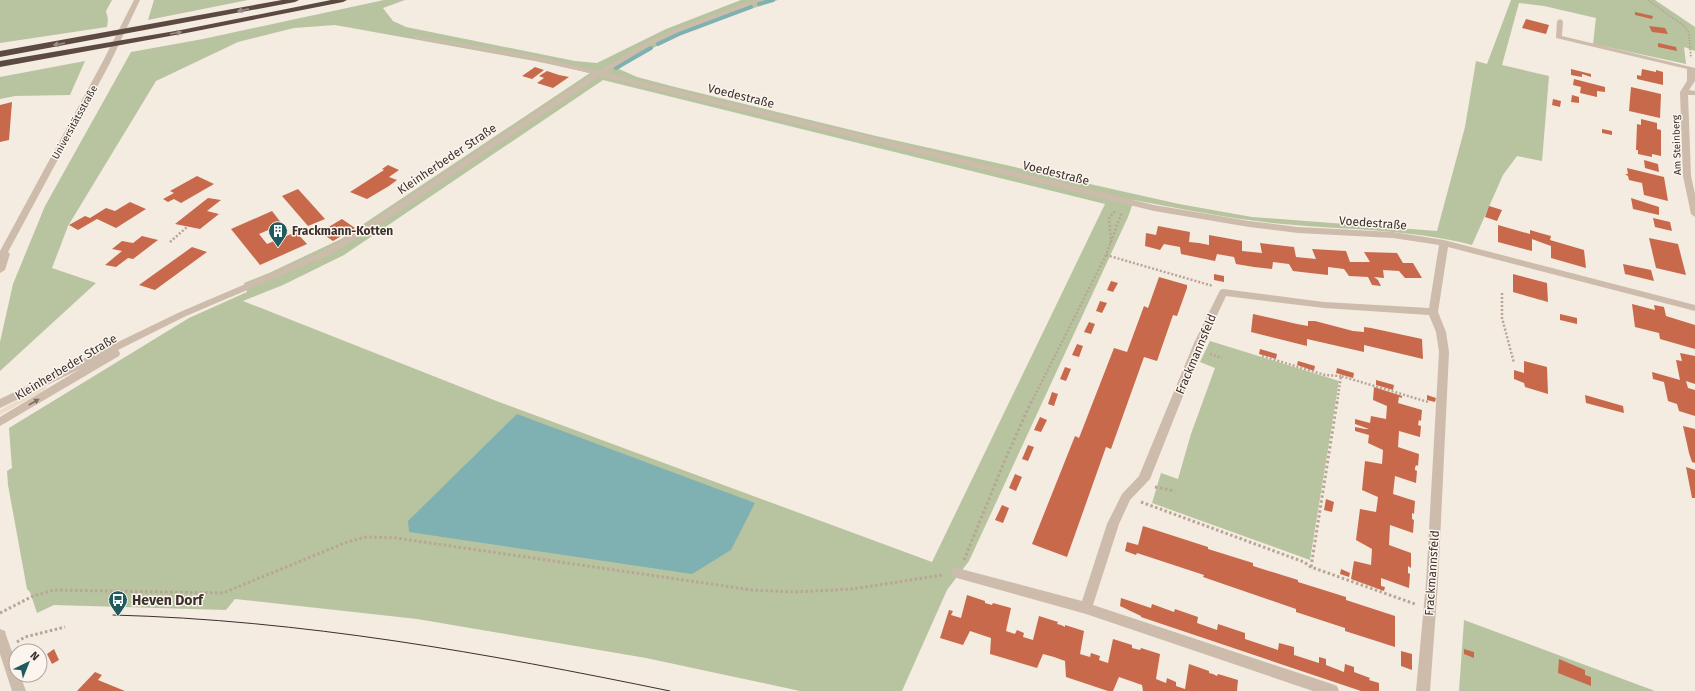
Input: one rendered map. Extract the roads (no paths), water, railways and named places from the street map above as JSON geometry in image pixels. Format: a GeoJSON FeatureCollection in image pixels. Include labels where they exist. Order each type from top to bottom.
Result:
{"type":"FeatureCollection","features":[{"type":"Feature","properties":{"kind":"highway"},"geometry":{"type":"LineString","coordinates":[[0,54],[295,0]]}},
{"type":"Feature","properties":{"kind":"highway"},"geometry":{"type":"LineString","coordinates":[[0,64],[181,32],[343,0]]}},
{"type":"Feature","properties":{"kind":"street","name":"Universitätsstraße"},"geometry":{"type":"LineString","coordinates":[[0,259],[106,63],[131,15],[137,0]]}},
{"type":"Feature","properties":{"kind":"street","name":"Kleinherbeder Straße"},"geometry":{"type":"LineString","coordinates":[[0,404],[63,372],[146,334],[202,306],[326,253],[371,226],[600,73],[649,43],[680,29],[760,0]]}},
{"type":"Feature","properties":{"kind":"street"},"geometry":{"type":"LineString","coordinates":[[1560,21],[1558,37],[1691,68],[1693,80],[1684,92]]}},
{"type":"Feature","properties":{"kind":"street","name":"Voedestraße"},"geometry":{"type":"LineString","coordinates":[[415,36],[531,57],[600,73],[1124,201],[1200,217],[1250,224],[1298,230],[1393,235],[1444,243],[1695,308]]}},
{"type":"Feature","properties":{"kind":"street"},"geometry":{"type":"LineString","coordinates":[[1684,92],[1695,93]]}},
{"type":"Feature","properties":{"kind":"street","name":"Am Steinberg"},"geometry":{"type":"LineString","coordinates":[[1684,92],[1695,214]]}},
{"type":"Feature","properties":{"kind":"street","name":"Universitätsstraße"},"geometry":{"type":"LineString","coordinates":[[0,270],[8,242]]}},
{"type":"Feature","properties":{"kind":"street","name":"Frackmannsfeld"},"geometry":{"type":"LineString","coordinates":[[1422,691],[1430,609],[1444,352],[1441,332],[1434,312],[1437,279],[1444,243]]}},
{"type":"Feature","properties":{"kind":"street","name":"Frackmannsfeld"},"geometry":{"type":"LineString","coordinates":[[1086,608],[1113,524],[1126,497],[1144,479],[1199,343],[1223,292],[1324,305],[1434,312]]}},
{"type":"Feature","properties":{"kind":"street","name":"Kleinherbeder Straße"},"geometry":{"type":"LineString","coordinates":[[0,422],[86,372],[146,334]]}},
{"type":"Feature","properties":{"kind":"street"},"geometry":{"type":"LineString","coordinates":[[957,573],[1086,608],[1332,691]]}},
{"type":"Feature","properties":{"kind":"street"},"geometry":{"type":"LineString","coordinates":[[0,635],[19,691]]}},
{"type":"Feature","properties":{"kind":"water"},"geometry":{"type":"Polygon","coordinates":[[[517,414],[755,503],[731,550],[692,574],[409,532],[408,521],[517,414]]]}},
{"type":"Feature","properties":{"kind":"waterway"},"geometry":{"type":"LineString","coordinates":[[759,4],[773,0]]}},
{"type":"Feature","properties":{"kind":"waterway"},"geometry":{"type":"LineString","coordinates":[[658,44],[679,34],[751,7]]}},
{"type":"Feature","properties":{"kind":"waterway"},"geometry":{"type":"LineString","coordinates":[[616,68],[651,48]]}},
{"type":"Feature","properties":{"kind":"tram line"},"geometry":{"type":"LineString","coordinates":[[113,615],[184,618],[324,631],[532,664],[670,691]]}},
{"type":"Feature","properties":{"kind":"place","name":"Frackmann-Kotten"},"geometry":{"type":"Point","coordinates":[278,248]}},
{"type":"Feature","properties":{"kind":"place","name":"Heven Dorf"},"geometry":{"type":"Point","coordinates":[118,617]}}]}
